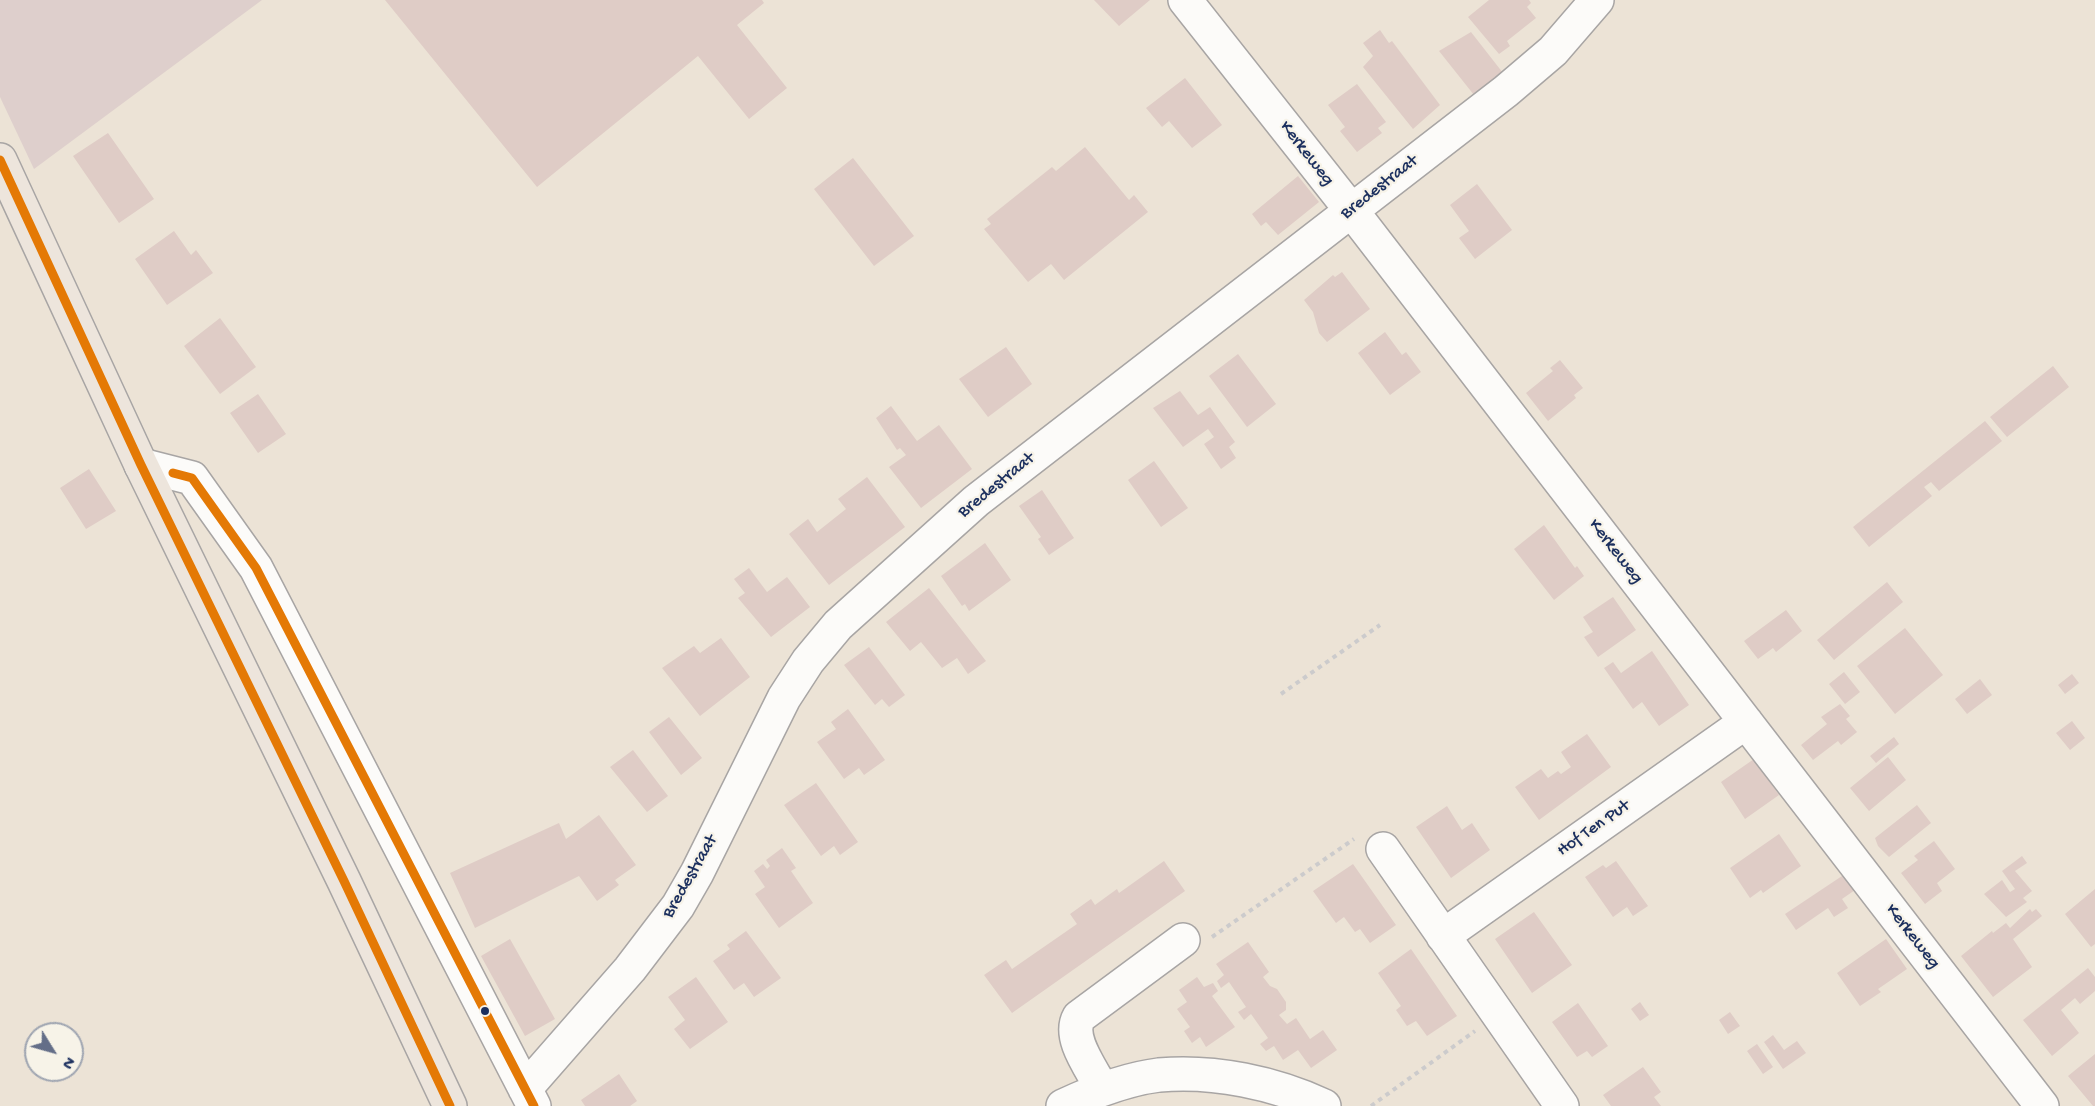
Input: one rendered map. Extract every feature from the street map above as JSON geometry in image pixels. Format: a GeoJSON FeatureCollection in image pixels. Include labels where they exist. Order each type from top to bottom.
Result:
{"type":"FeatureCollection","features":[{"type":"Feature","properties":{"kind":"main road"},"geometry":{"type":"LineString","coordinates":[[0,160],[141,465],[344,881],[450,1106]]}},
{"type":"Feature","properties":{"kind":"street","name":"Kerkeweg"},"geometry":{"type":"LineString","coordinates":[[1185,0],[1351,210],[2042,1106]]}},
{"type":"Feature","properties":{"kind":"street","name":"Bredestraat"},"geometry":{"type":"LineString","coordinates":[[529,1098],[678,906],[697,873],[784,698],[808,661],[838,626],[976,501],[1506,91],[1552,51],[1597,0]]}},
{"type":"Feature","properties":{"kind":"street"},"geometry":{"type":"LineString","coordinates":[[141,465],[192,478],[255,568],[529,1098]]}},
{"type":"Feature","properties":{"kind":"street","name":"Hof Ten Put"},"geometry":{"type":"LineString","coordinates":[[1443,936],[1746,722]]}},
{"type":"Feature","properties":{"kind":"street"},"geometry":{"type":"LineString","coordinates":[[1370,843],[1443,936],[1562,1106]]}},
{"type":"Feature","properties":{"kind":"street"},"geometry":{"type":"LineString","coordinates":[[1102,1089],[1077,1039],[1074,1026],[1079,1017],[1183,940]]}},
{"type":"Feature","properties":{"kind":"street"},"geometry":{"type":"LineString","coordinates":[[1063,1106],[1102,1089],[1159,1075],[1212,1076],[1270,1085],[1324,1106]]}},
{"type":"Feature","properties":{"kind":"path"},"geometry":{"type":"LineString","coordinates":[[1281,694],[1380,625]]}},
{"type":"Feature","properties":{"kind":"path"},"geometry":{"type":"LineString","coordinates":[[1183,940],[1206,941],[1370,843]]}},
{"type":"Feature","properties":{"kind":"path"},"geometry":{"type":"LineString","coordinates":[[1371,1106],[1498,1014]]}},
{"type":"Feature","properties":{"kind":"shaded area"},"geometry":{"type":"Polygon","coordinates":[[[0,0],[262,0],[34,169],[0,97],[0,0]]]}},
{"type":"Feature","properties":{"kind":"building"},"geometry":{"type":"Polygon","coordinates":[[[385,0],[762,0],[764,3],[737,25],[787,88],[749,119],[698,56],[537,187],[385,0]]]}},
{"type":"Feature","properties":{"kind":"building"},"geometry":{"type":"Polygon","coordinates":[[[1094,0],[1150,0],[1119,26],[1094,0]]]}},
{"type":"Feature","properties":{"kind":"building"},"geometry":{"type":"Polygon","coordinates":[[[1489,0],[1529,0],[1531,3],[1527,7],[1536,18],[1507,41],[1510,46],[1499,54],[1468,17],[1489,0]]]}},
{"type":"Feature","properties":{"kind":"building"},"geometry":{"type":"Polygon","coordinates":[[[1380,30],[1389,43],[1392,41],[1440,105],[1413,129],[1363,67],[1373,56],[1363,43],[1380,30]]]}},
{"type":"Feature","properties":{"kind":"building"},"geometry":{"type":"Polygon","coordinates":[[[1471,32],[1503,73],[1474,95],[1439,51],[1471,32]]]}},
{"type":"Feature","properties":{"kind":"building"},"geometry":{"type":"Polygon","coordinates":[[[1185,78],[1222,125],[1192,148],[1169,121],[1162,127],[1146,108],[1185,78]]]}},
{"type":"Feature","properties":{"kind":"building"},"geometry":{"type":"Polygon","coordinates":[[[1357,84],[1386,122],[1378,128],[1382,133],[1357,152],[1340,131],[1345,127],[1328,105],[1357,84]]]}},
{"type":"Feature","properties":{"kind":"building"},"geometry":{"type":"Polygon","coordinates":[[[108,133],[154,199],[119,223],[73,156],[108,133]]]}},
{"type":"Feature","properties":{"kind":"building"},"geometry":{"type":"Polygon","coordinates":[[[1085,147],[1129,200],[1134,195],[1148,212],[1064,280],[1051,264],[1028,282],[984,229],[991,224],[987,219],[1052,167],[1056,171],[1085,147]]]}},
{"type":"Feature","properties":{"kind":"building"},"geometry":{"type":"Polygon","coordinates":[[[853,158],[914,236],[874,266],[814,189],[853,158]]]}},
{"type":"Feature","properties":{"kind":"building"},"geometry":{"type":"Polygon","coordinates":[[[1298,176],[1319,202],[1278,235],[1266,222],[1261,226],[1252,214],[1298,176]]]}},
{"type":"Feature","properties":{"kind":"building"},"geometry":{"type":"Polygon","coordinates":[[[1477,184],[1512,230],[1475,259],[1459,238],[1469,231],[1450,205],[1477,184]]]}},
{"type":"Feature","properties":{"kind":"building"},"geometry":{"type":"Polygon","coordinates":[[[174,231],[191,255],[196,250],[213,273],[167,305],[135,259],[174,231]]]}},
{"type":"Feature","properties":{"kind":"building"},"geometry":{"type":"Polygon","coordinates":[[[1342,272],[1370,309],[1327,342],[1319,333],[1313,312],[1304,300],[1333,275],[1335,277],[1342,272]]]}},
{"type":"Feature","properties":{"kind":"building"},"geometry":{"type":"Polygon","coordinates":[[[220,318],[256,367],[220,394],[184,346],[220,318]]]}},
{"type":"Feature","properties":{"kind":"building"},"geometry":{"type":"Polygon","coordinates":[[[1385,332],[1402,355],[1406,352],[1421,372],[1390,395],[1358,353],[1385,332]]]}},
{"type":"Feature","properties":{"kind":"building"},"geometry":{"type":"Polygon","coordinates":[[[1006,347],[1032,384],[988,417],[959,379],[1006,347]]]}},
{"type":"Feature","properties":{"kind":"building"},"geometry":{"type":"Polygon","coordinates":[[[1238,354],[1276,404],[1247,427],[1209,376],[1238,354]]]}},
{"type":"Feature","properties":{"kind":"building"},"geometry":{"type":"Polygon","coordinates":[[[1560,360],[1583,388],[1574,395],[1576,398],[1548,421],[1526,393],[1553,371],[1550,368],[1560,360]]]}},
{"type":"Feature","properties":{"kind":"building"},"geometry":{"type":"Polygon","coordinates":[[[2053,366],[2069,387],[2007,437],[1990,417],[2053,366]]]}},
{"type":"Feature","properties":{"kind":"building"},"geometry":{"type":"Polygon","coordinates":[[[1180,391],[1198,415],[1210,407],[1235,442],[1229,447],[1236,458],[1221,469],[1204,444],[1214,437],[1208,429],[1183,447],[1153,408],[1180,391]]]}},
{"type":"Feature","properties":{"kind":"building"},"geometry":{"type":"Polygon","coordinates":[[[258,394],[286,434],[258,453],[230,413],[258,394]]]}},
{"type":"Feature","properties":{"kind":"building"},"geometry":{"type":"Polygon","coordinates":[[[891,406],[917,441],[939,425],[972,469],[921,508],[889,467],[906,455],[900,448],[897,450],[876,418],[891,406]]]}},
{"type":"Feature","properties":{"kind":"building"},"geometry":{"type":"Polygon","coordinates":[[[1985,421],[2002,441],[1939,491],[1931,482],[1924,487],[1932,496],[1869,547],[1853,527],[1985,421]]]}},
{"type":"Feature","properties":{"kind":"building"},"geometry":{"type":"Polygon","coordinates":[[[1154,461],[1188,508],[1161,527],[1128,480],[1154,461]]]}},
{"type":"Feature","properties":{"kind":"building"},"geometry":{"type":"Polygon","coordinates":[[[89,469],[116,511],[86,529],[60,488],[89,469]]]}},
{"type":"Feature","properties":{"kind":"building"},"geometry":{"type":"Polygon","coordinates":[[[867,477],[905,527],[829,585],[789,534],[808,519],[817,532],[846,509],[838,499],[867,477]]]}},
{"type":"Feature","properties":{"kind":"building"},"geometry":{"type":"Polygon","coordinates":[[[1042,490],[1074,538],[1049,555],[1038,539],[1041,537],[1019,506],[1042,490]]]}},
{"type":"Feature","properties":{"kind":"building"},"geometry":{"type":"Polygon","coordinates":[[[1544,525],[1575,568],[1577,566],[1584,576],[1554,600],[1514,549],[1544,525]]]}},
{"type":"Feature","properties":{"kind":"building"},"geometry":{"type":"Polygon","coordinates":[[[985,543],[1011,580],[969,611],[965,604],[962,606],[941,576],[985,543]]]}},
{"type":"Feature","properties":{"kind":"building"},"geometry":{"type":"Polygon","coordinates":[[[749,568],[767,592],[787,577],[810,607],[771,637],[738,598],[745,593],[734,579],[749,568]]]}},
{"type":"Feature","properties":{"kind":"building"},"geometry":{"type":"Polygon","coordinates":[[[1887,582],[1903,602],[1834,660],[1817,640],[1887,582]]]}},
{"type":"Feature","properties":{"kind":"building"},"geometry":{"type":"Polygon","coordinates":[[[929,588],[986,661],[968,674],[957,658],[942,668],[921,642],[910,651],[886,622],[929,588]]]}},
{"type":"Feature","properties":{"kind":"building"},"geometry":{"type":"Polygon","coordinates":[[[1613,597],[1636,630],[1598,657],[1584,637],[1593,632],[1583,617],[1613,597]]]}},
{"type":"Feature","properties":{"kind":"building"},"geometry":{"type":"Polygon","coordinates":[[[1786,610],[1802,631],[1776,652],[1773,648],[1758,659],[1744,641],[1786,610]]]}},
{"type":"Feature","properties":{"kind":"building"},"geometry":{"type":"Polygon","coordinates":[[[1905,628],[1943,675],[1895,714],[1857,666],[1905,628]]]}},
{"type":"Feature","properties":{"kind":"building"},"geometry":{"type":"Polygon","coordinates":[[[721,638],[750,677],[700,716],[662,668],[694,646],[700,653],[721,638]]]}},
{"type":"Feature","properties":{"kind":"building"},"geometry":{"type":"Polygon","coordinates":[[[869,647],[905,695],[889,707],[882,699],[875,705],[844,665],[869,647]]]}},
{"type":"Feature","properties":{"kind":"building"},"geometry":{"type":"Polygon","coordinates":[[[1652,651],[1689,705],[1659,726],[1642,702],[1633,709],[1604,668],[1613,662],[1621,673],[1652,651]]]}},
{"type":"Feature","properties":{"kind":"building"},"geometry":{"type":"Polygon","coordinates":[[[1844,672],[1860,692],[1845,704],[1829,684],[1844,672]]]}},
{"type":"Feature","properties":{"kind":"building"},"geometry":{"type":"Polygon","coordinates":[[[2072,674],[2079,683],[2065,694],[2058,685],[2072,674]]]}},
{"type":"Feature","properties":{"kind":"building"},"geometry":{"type":"Polygon","coordinates":[[[1980,679],[1992,695],[1967,714],[1955,699],[1980,679]]]}},
{"type":"Feature","properties":{"kind":"building"},"geometry":{"type":"Polygon","coordinates":[[[1840,704],[1850,716],[1846,719],[1857,732],[1841,745],[1838,741],[1813,760],[1801,745],[1827,724],[1821,717],[1840,704]]]}},
{"type":"Feature","properties":{"kind":"building"},"geometry":{"type":"Polygon","coordinates":[[[848,709],[885,760],[864,775],[859,768],[844,779],[817,742],[836,729],[831,722],[848,709]]]}},
{"type":"Feature","properties":{"kind":"building"},"geometry":{"type":"Polygon","coordinates":[[[669,717],[702,758],[681,775],[649,732],[669,717]]]}},
{"type":"Feature","properties":{"kind":"building"},"geometry":{"type":"Polygon","coordinates":[[[2072,721],[2085,738],[2070,750],[2056,733],[2072,721]]]}},
{"type":"Feature","properties":{"kind":"building"},"geometry":{"type":"Polygon","coordinates":[[[1587,734],[1611,767],[1539,820],[1515,787],[1541,769],[1548,778],[1558,771],[1561,774],[1571,767],[1561,752],[1587,734]]]}},
{"type":"Feature","properties":{"kind":"building"},"geometry":{"type":"Polygon","coordinates":[[[1894,737],[1899,744],[1876,763],[1870,756],[1894,737]]]}},
{"type":"Feature","properties":{"kind":"building"},"geometry":{"type":"Polygon","coordinates":[[[633,750],[668,796],[647,812],[610,767],[633,750]]]}},
{"type":"Feature","properties":{"kind":"building"},"geometry":{"type":"Polygon","coordinates":[[[1888,757],[1906,780],[1869,811],[1850,788],[1888,757]]]}},
{"type":"Feature","properties":{"kind":"building"},"geometry":{"type":"Polygon","coordinates":[[[1754,759],[1779,795],[1745,819],[1721,782],[1754,759]]]}},
{"type":"Feature","properties":{"kind":"building"},"geometry":{"type":"Polygon","coordinates":[[[816,783],[858,842],[840,855],[834,846],[821,856],[784,805],[816,783]]]}},
{"type":"Feature","properties":{"kind":"building"},"geometry":{"type":"Polygon","coordinates":[[[1917,805],[1931,823],[1889,857],[1878,846],[1875,838],[1917,805]]]}},
{"type":"Feature","properties":{"kind":"building"},"geometry":{"type":"Polygon","coordinates":[[[1447,806],[1462,830],[1472,823],[1490,850],[1451,878],[1416,827],[1447,806]]]}},
{"type":"Feature","properties":{"kind":"building"},"geometry":{"type":"Polygon","coordinates":[[[599,815],[636,865],[615,880],[619,885],[597,901],[579,876],[475,928],[450,873],[559,823],[566,839],[599,815]]]}},
{"type":"Feature","properties":{"kind":"building"},"geometry":{"type":"Polygon","coordinates":[[[1779,834],[1801,866],[1763,893],[1761,890],[1750,898],[1730,868],[1779,834]]]}},
{"type":"Feature","properties":{"kind":"building"},"geometry":{"type":"Polygon","coordinates":[[[1934,841],[1955,869],[1937,883],[1942,891],[1925,904],[1901,873],[1918,860],[1914,856],[1934,841]]]}},
{"type":"Feature","properties":{"kind":"building"},"geometry":{"type":"Polygon","coordinates":[[[782,848],[796,868],[791,871],[813,903],[779,928],[755,894],[765,887],[754,871],[763,864],[767,869],[770,866],[766,860],[782,848]]]}},
{"type":"Feature","properties":{"kind":"building"},"geometry":{"type":"Polygon","coordinates":[[[2022,856],[2027,863],[2015,871],[2032,891],[2023,898],[2027,902],[2006,917],[1984,894],[2002,880],[2010,892],[2015,889],[2002,871],[2022,856]]]}},
{"type":"Feature","properties":{"kind":"building"},"geometry":{"type":"Polygon","coordinates":[[[1164,861],[1185,891],[1012,1013],[984,975],[1006,960],[1012,969],[1077,924],[1070,914],[1091,899],[1095,905],[1117,889],[1119,893],[1164,861]]]}},
{"type":"Feature","properties":{"kind":"building"},"geometry":{"type":"Polygon","coordinates":[[[1616,861],[1648,906],[1633,916],[1627,907],[1613,917],[1585,877],[1603,865],[1606,868],[1616,861]]]}},
{"type":"Feature","properties":{"kind":"building"},"geometry":{"type":"Polygon","coordinates":[[[1353,864],[1396,925],[1370,943],[1360,929],[1355,932],[1344,917],[1336,923],[1313,891],[1353,864]]]}},
{"type":"Feature","properties":{"kind":"building"},"geometry":{"type":"Polygon","coordinates":[[[1845,874],[1855,890],[1842,899],[1848,908],[1834,917],[1828,908],[1796,930],[1785,914],[1845,874]]]}},
{"type":"Feature","properties":{"kind":"building"},"geometry":{"type":"Polygon","coordinates":[[[2095,889],[2095,944],[2091,947],[2065,914],[2095,889]]]}},
{"type":"Feature","properties":{"kind":"building"},"geometry":{"type":"Polygon","coordinates":[[[2030,909],[2032,912],[2036,909],[2042,916],[2013,939],[2032,967],[1993,997],[1961,956],[1992,931],[1993,933],[2006,923],[2010,928],[2030,909]]]}},
{"type":"Feature","properties":{"kind":"building"},"geometry":{"type":"Polygon","coordinates":[[[1534,912],[1572,965],[1532,993],[1495,939],[1534,912]]]}},
{"type":"Feature","properties":{"kind":"building"},"geometry":{"type":"Polygon","coordinates":[[[746,931],[781,978],[754,997],[744,983],[734,990],[713,961],[730,949],[727,945],[746,931]]]}},
{"type":"Feature","properties":{"kind":"building"},"geometry":{"type":"Polygon","coordinates":[[[510,939],[555,1019],[525,1036],[481,956],[510,939]]]}},
{"type":"Feature","properties":{"kind":"building"},"geometry":{"type":"Polygon","coordinates":[[[1886,939],[1907,969],[1878,989],[1881,992],[1860,1006],[1837,973],[1886,939]]]}},
{"type":"Feature","properties":{"kind":"building"},"geometry":{"type":"Polygon","coordinates":[[[1248,942],[1269,972],[1263,977],[1270,986],[1277,989],[1286,1002],[1286,1010],[1279,1015],[1287,1024],[1296,1018],[1310,1039],[1323,1030],[1337,1050],[1311,1068],[1298,1050],[1283,1060],[1274,1046],[1266,1051],[1260,1044],[1268,1038],[1251,1014],[1244,1020],[1238,1012],[1246,1007],[1229,982],[1221,988],[1217,981],[1224,975],[1216,964],[1248,942]]]}},
{"type":"Feature","properties":{"kind":"building"},"geometry":{"type":"Polygon","coordinates":[[[1411,949],[1457,1016],[1427,1036],[1416,1021],[1407,1026],[1396,1010],[1401,1006],[1378,973],[1411,949]]]}},
{"type":"Feature","properties":{"kind":"building"},"geometry":{"type":"Polygon","coordinates":[[[2088,968],[2095,977],[2095,991],[2080,1004],[2075,998],[2061,1010],[2079,1033],[2052,1056],[2023,1020],[2088,968]]]}},
{"type":"Feature","properties":{"kind":"building"},"geometry":{"type":"Polygon","coordinates":[[[696,977],[728,1022],[690,1049],[674,1029],[685,1020],[668,997],[696,977]]]}},
{"type":"Feature","properties":{"kind":"building"},"geometry":{"type":"Polygon","coordinates":[[[1197,977],[1204,987],[1213,983],[1218,991],[1212,996],[1235,1027],[1206,1047],[1200,1037],[1192,1043],[1184,1031],[1190,1027],[1177,1009],[1187,1002],[1179,990],[1197,977]]]}},
{"type":"Feature","properties":{"kind":"building"},"geometry":{"type":"Polygon","coordinates":[[[1640,1002],[1649,1015],[1640,1021],[1631,1009],[1640,1002]]]}},
{"type":"Feature","properties":{"kind":"building"},"geometry":{"type":"Polygon","coordinates":[[[1578,1003],[1608,1046],[1592,1057],[1587,1051],[1577,1057],[1552,1022],[1578,1003]]]}},
{"type":"Feature","properties":{"kind":"building"},"geometry":{"type":"Polygon","coordinates":[[[1730,1012],[1740,1026],[1728,1034],[1719,1020],[1730,1012]]]}},
{"type":"Feature","properties":{"kind":"building"},"geometry":{"type":"Polygon","coordinates":[[[1773,1035],[1784,1050],[1797,1041],[1806,1053],[1783,1069],[1764,1042],[1773,1035]]]}},
{"type":"Feature","properties":{"kind":"building"},"geometry":{"type":"Polygon","coordinates":[[[1757,1044],[1773,1067],[1763,1074],[1747,1051],[1757,1044]]]}},
{"type":"Feature","properties":{"kind":"building"},"geometry":{"type":"Polygon","coordinates":[[[2095,1054],[2095,1106],[2093,1106],[2068,1076],[2095,1054]]]}},
{"type":"Feature","properties":{"kind":"building"},"geometry":{"type":"Polygon","coordinates":[[[1643,1067],[1661,1092],[1654,1097],[1661,1106],[1611,1106],[1603,1095],[1643,1067]]]}},
{"type":"Feature","properties":{"kind":"building"},"geometry":{"type":"Polygon","coordinates":[[[619,1074],[637,1101],[630,1106],[585,1106],[581,1100],[619,1074]]]}},
{"type":"Feature","properties":{"kind":"transit line"},"geometry":{"type":"LineString","coordinates":[[0,160],[141,465],[344,881],[450,1106]]}},
{"type":"Feature","properties":{"kind":"transit line"},"geometry":{"type":"LineString","coordinates":[[173,473],[192,478],[256,568],[534,1106]]}}]}
